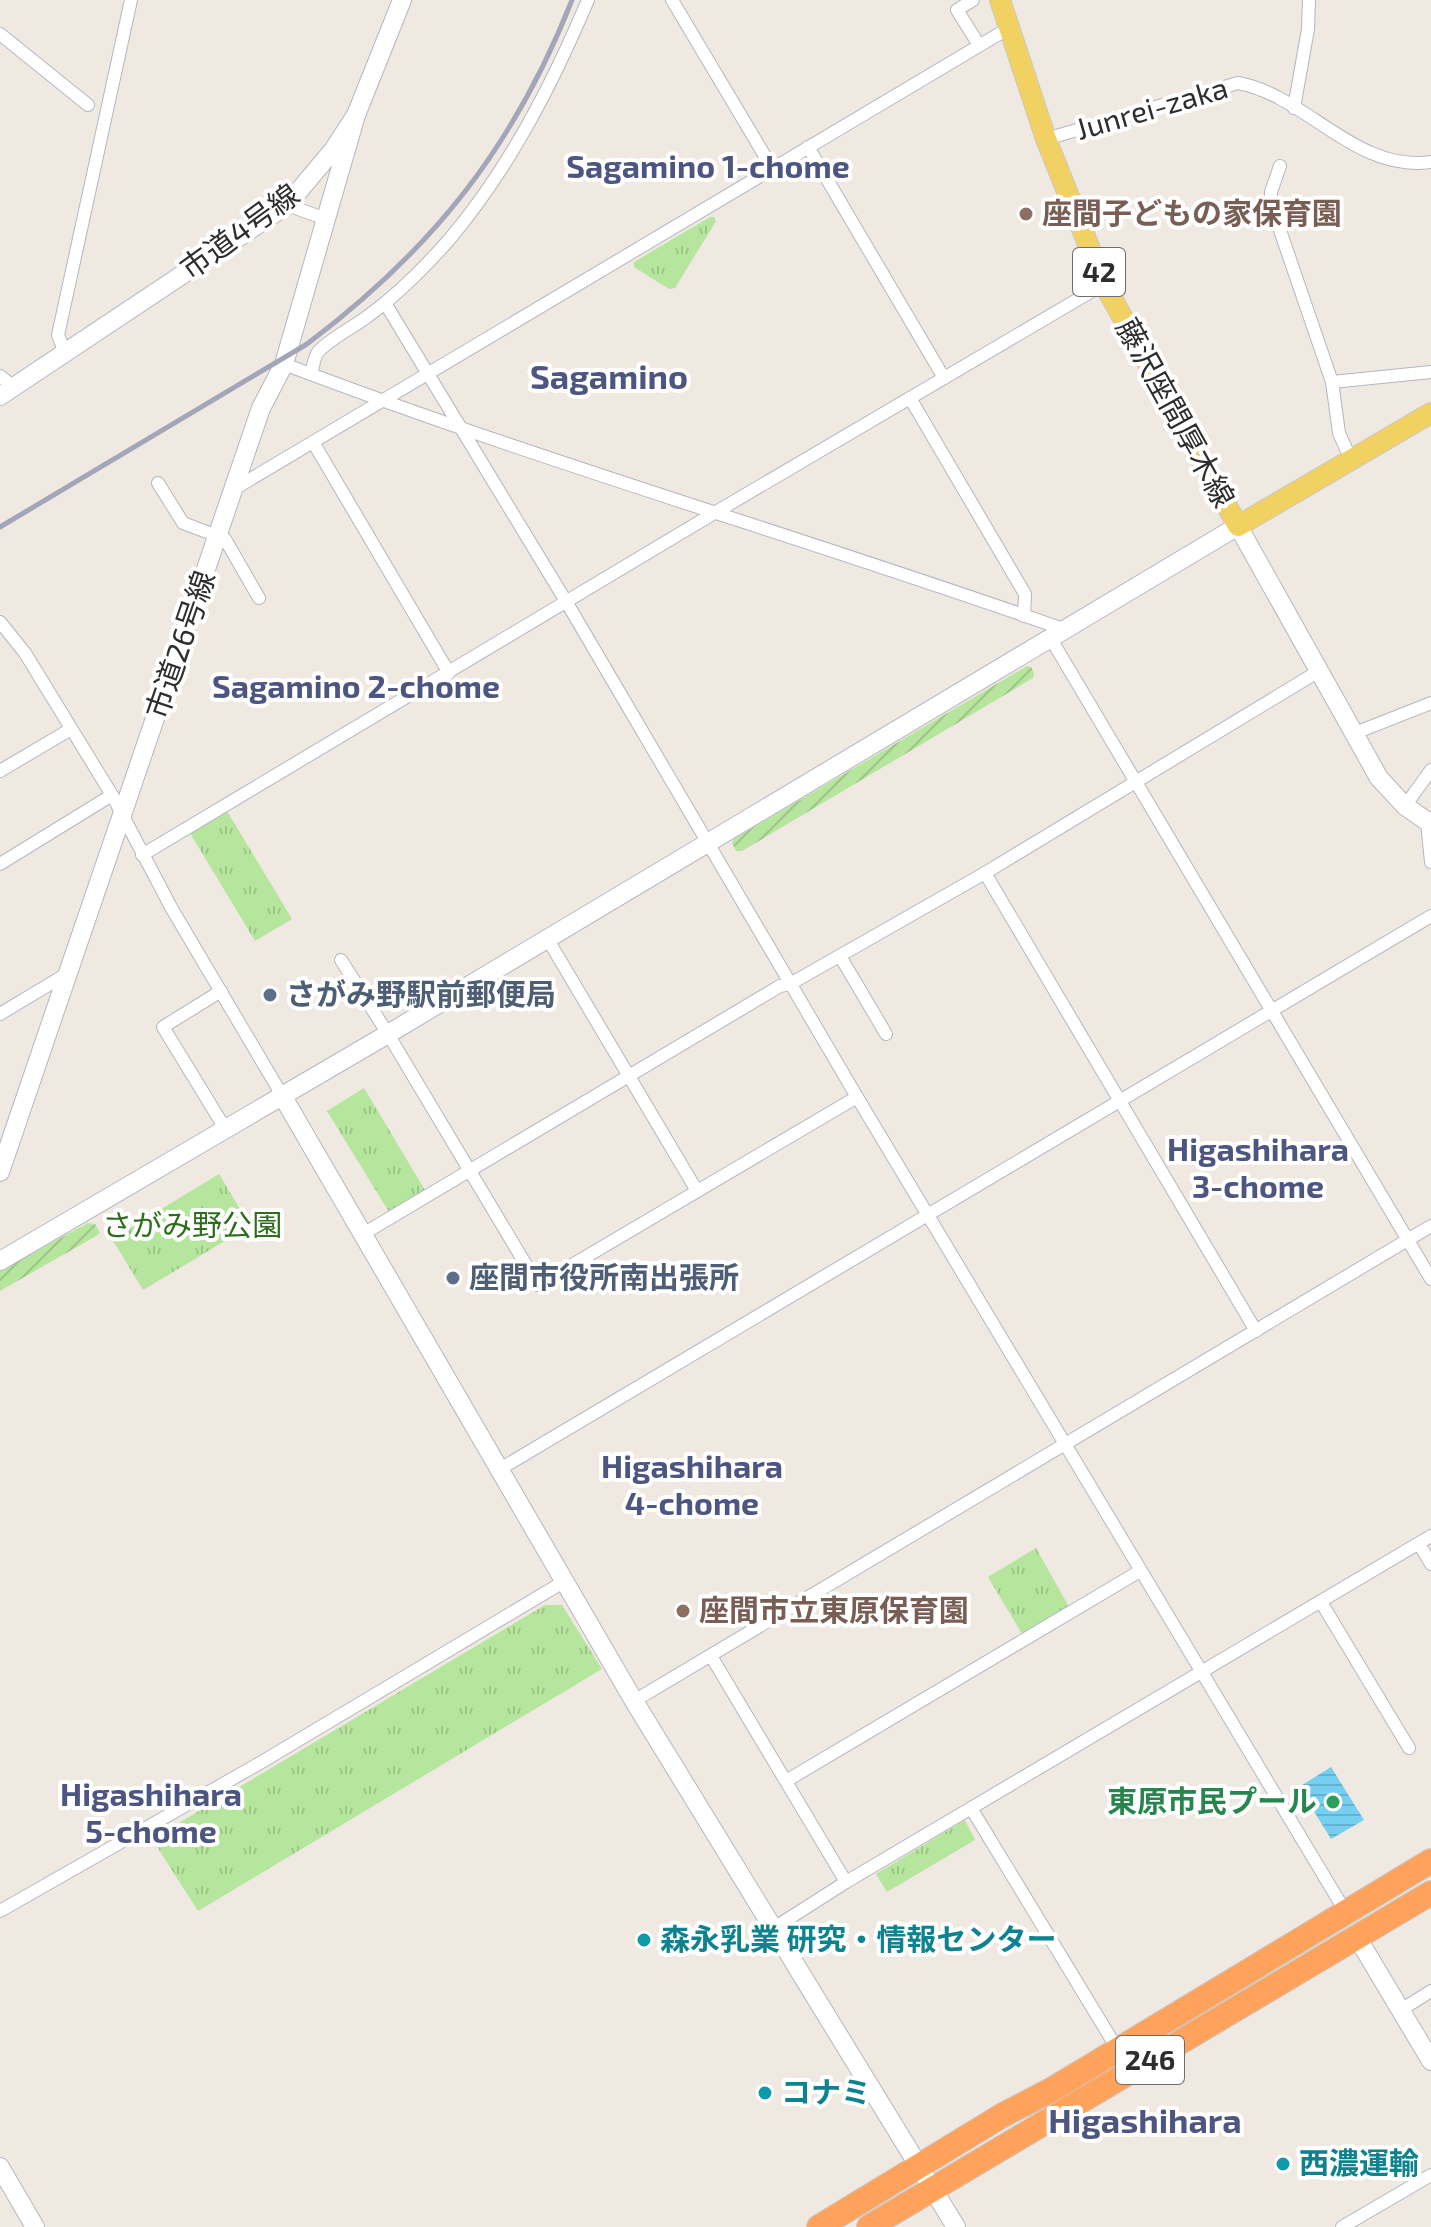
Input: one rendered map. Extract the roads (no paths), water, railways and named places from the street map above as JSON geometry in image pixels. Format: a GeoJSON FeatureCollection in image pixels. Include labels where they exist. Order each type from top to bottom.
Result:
{"type":"FeatureCollection","features":[{"type":"Feature","properties":{"kind":"highway","name":"246"},"geometry":{"type":"LineString","coordinates":[[819,2227],[1431,1861]]}},
{"type":"Feature","properties":{"kind":"highway","name":"246"},"geometry":{"type":"LineString","coordinates":[[869,2227],[1431,1893]]}},
{"type":"Feature","properties":{"kind":"main road","name":"藤沢座間厚木線"},"geometry":{"type":"LineString","coordinates":[[1000,0],[1046,139],[1104,284],[1238,526],[1431,413]]}},
{"type":"Feature","properties":{"kind":"street"},"geometry":{"type":"LineString","coordinates":[[65,353],[58,335],[131,0]]}},
{"type":"Feature","properties":{"kind":"street","name":"市道4号線"},"geometry":{"type":"LineString","coordinates":[[5,387],[65,353],[287,205],[334,149],[356,115],[402,0]]}},
{"type":"Feature","properties":{"kind":"street"},"geometry":{"type":"LineString","coordinates":[[311,374],[317,352],[385,303],[446,243],[487,193],[556,75],[588,0]]}},
{"type":"Feature","properties":{"kind":"street"},"geometry":{"type":"LineString","coordinates":[[672,0],[772,168]]}},
{"type":"Feature","properties":{"kind":"street"},"geometry":{"type":"LineString","coordinates":[[973,0],[957,10],[979,45]]}},
{"type":"Feature","properties":{"kind":"street"},"geometry":{"type":"LineString","coordinates":[[1294,108],[1308,29],[1309,0]]}},
{"type":"Feature","properties":{"kind":"street"},"geometry":{"type":"LineString","coordinates":[[234,489],[1009,28]]}},
{"type":"Feature","properties":{"kind":"street"},"geometry":{"type":"LineString","coordinates":[[0,34],[88,105]]}},
{"type":"Feature","properties":{"kind":"street","name":"Junrei-zaka"},"geometry":{"type":"LineString","coordinates":[[1046,139],[1238,83],[1253,85],[1372,153],[1405,162],[1431,162]]}},
{"type":"Feature","properties":{"kind":"street","name":"市道26号線"},"geometry":{"type":"LineString","coordinates":[[0,1172],[261,408],[284,364],[356,115]]}},
{"type":"Feature","properties":{"kind":"street"},"geometry":{"type":"LineString","coordinates":[[808,147],[944,378]]}},
{"type":"Feature","properties":{"kind":"street"},"geometry":{"type":"LineString","coordinates":[[1280,166],[1271,192],[1271,204],[1332,382],[1339,433],[1351,460]]}},
{"type":"Feature","properties":{"kind":"street"},"geometry":{"type":"LineString","coordinates":[[287,205],[326,219]]}},
{"type":"Feature","properties":{"kind":"street"},"geometry":{"type":"LineString","coordinates":[[142,855],[1104,284]]}},
{"type":"Feature","properties":{"kind":"street"},"geometry":{"type":"LineString","coordinates":[[385,303],[567,603],[857,1097],[1345,1911]]}},
{"type":"Feature","properties":{"kind":"street"},"geometry":{"type":"LineString","coordinates":[[284,364],[462,430],[1024,616],[1058,635],[1135,782],[1431,1279]]}},
{"type":"Feature","properties":{"kind":"street"},"geometry":{"type":"LineString","coordinates":[[1332,382],[1431,372]]}},
{"type":"Feature","properties":{"kind":"street"},"geometry":{"type":"LineString","coordinates":[[910,398],[1025,594],[1024,616]]}},
{"type":"Feature","properties":{"kind":"street"},"geometry":{"type":"LineString","coordinates":[[313,442],[449,673]]}},
{"type":"Feature","properties":{"kind":"street"},"geometry":{"type":"LineString","coordinates":[[158,483],[183,523],[225,539],[259,598]]}},
{"type":"Feature","properties":{"kind":"street"},"geometry":{"type":"LineString","coordinates":[[0,1261],[283,1097],[1238,526],[1379,778],[1405,806],[1429,823],[1431,862]]}},
{"type":"Feature","properties":{"kind":"street"},"geometry":{"type":"LineString","coordinates":[[0,622],[5,635],[25,653],[112,795],[142,855],[634,1701],[956,2227]]}},
{"type":"Feature","properties":{"kind":"street"},"geometry":{"type":"LineString","coordinates":[[363,1234],[780,986],[790,984],[985,873],[1319,671]]}},
{"type":"Feature","properties":{"kind":"street"},"geometry":{"type":"LineString","coordinates":[[1355,733],[1431,703]]}},
{"type":"Feature","properties":{"kind":"street"},"geometry":{"type":"LineString","coordinates":[[0,771],[71,729]]}},
{"type":"Feature","properties":{"kind":"street"},"geometry":{"type":"LineString","coordinates":[[1405,806],[1431,770]]}},
{"type":"Feature","properties":{"kind":"street"},"geometry":{"type":"LineString","coordinates":[[0,864],[112,795]]}},
{"type":"Feature","properties":{"kind":"street"},"geometry":{"type":"LineString","coordinates":[[985,873],[1256,1331]]}},
{"type":"Feature","properties":{"kind":"street"},"geometry":{"type":"LineString","coordinates":[[500,1469],[1431,916]]}},
{"type":"Feature","properties":{"kind":"street"},"geometry":{"type":"LineString","coordinates":[[547,938],[697,1191]]}},
{"type":"Feature","properties":{"kind":"street"},"geometry":{"type":"LineString","coordinates":[[840,956],[886,1034]]}},
{"type":"Feature","properties":{"kind":"street"},"geometry":{"type":"LineString","coordinates":[[341,960],[538,1285],[857,1097]]}},
{"type":"Feature","properties":{"kind":"street"},"geometry":{"type":"LineString","coordinates":[[0,1014],[65,975]]}},
{"type":"Feature","properties":{"kind":"street"},"geometry":{"type":"LineString","coordinates":[[221,991],[163,1027],[226,1130]]}},
{"type":"Feature","properties":{"kind":"street"},"geometry":{"type":"LineString","coordinates":[[634,1701],[1431,1226]]}},
{"type":"Feature","properties":{"kind":"street"},"geometry":{"type":"LineString","coordinates":[[774,1928],[846,1882],[1431,1536]]}},
{"type":"Feature","properties":{"kind":"street"},"geometry":{"type":"LineString","coordinates":[[1419,1544],[1431,1564]]}},
{"type":"Feature","properties":{"kind":"street"},"geometry":{"type":"LineString","coordinates":[[786,1781],[1140,1571]]}},
{"type":"Feature","properties":{"kind":"street"},"geometry":{"type":"LineString","coordinates":[[0,1911],[260,1763],[565,1581]]}},
{"type":"Feature","properties":{"kind":"street"},"geometry":{"type":"LineString","coordinates":[[1321,1602],[1409,1748]]}},
{"type":"Feature","properties":{"kind":"street"},"geometry":{"type":"LineString","coordinates":[[711,1656],[846,1882]]}},
{"type":"Feature","properties":{"kind":"street"},"geometry":{"type":"LineString","coordinates":[[971,1808],[1118,2050]]}},
{"type":"Feature","properties":{"kind":"street"},"geometry":{"type":"LineString","coordinates":[[1357,1937],[1431,2061]]}},
{"type":"Feature","properties":{"kind":"street"},"geometry":{"type":"LineString","coordinates":[[1401,2010],[1431,1991]]}},
{"type":"Feature","properties":{"kind":"street"},"geometry":{"type":"LineString","coordinates":[[0,2167],[35,2227]]}},
{"type":"Feature","properties":{"kind":"street"},"geometry":{"type":"LineString","coordinates":[[1342,2227],[1431,2175]]}},
{"type":"Feature","properties":{"kind":"water"},"geometry":{"type":"Polygon","coordinates":[[[1331,1767],[1364,1820],[1331,1839],[1299,1787],[1331,1767]]]}},
{"type":"Feature","properties":{"kind":"railway"},"geometry":{"type":"LineString","coordinates":[[0,527],[307,344],[393,271],[465,192],[496,148],[524,102],[572,0]]}},
{"type":"Feature","properties":{"kind":"place","name":"座間子どもの家保育園"},"geometry":{"type":"Point","coordinates":[1026,214]}},
{"type":"Feature","properties":{"kind":"place","name":"さがみ野駅前郵便局"},"geometry":{"type":"Point","coordinates":[270,995]}},
{"type":"Feature","properties":{"kind":"place","name":"座間市役所南出張所"},"geometry":{"type":"Point","coordinates":[453,1278]}},
{"type":"Feature","properties":{"kind":"place","name":"座間市立東原保育園"},"geometry":{"type":"Point","coordinates":[683,1611]}},
{"type":"Feature","properties":{"kind":"place","name":"東原市民プール"},"geometry":{"type":"Point","coordinates":[1333,1802]}},
{"type":"Feature","properties":{"kind":"place","name":"森永乳業 研究・情報センター"},"geometry":{"type":"Point","coordinates":[644,1940]}},
{"type":"Feature","properties":{"kind":"place","name":"コナミ"},"geometry":{"type":"Point","coordinates":[765,2093]}},
{"type":"Feature","properties":{"kind":"place","name":"西濃運輸"},"geometry":{"type":"Point","coordinates":[1283,2164]}},
{"type":"Feature","properties":{"kind":"district","name":"Sagamino 1-chome"},"geometry":{"type":"Point","coordinates":[708,167]}},
{"type":"Feature","properties":{"kind":"district","name":"Sagamino"},"geometry":{"type":"Point","coordinates":[609,377]}},
{"type":"Feature","properties":{"kind":"district","name":"Sagamino 2-chome"},"geometry":{"type":"Point","coordinates":[356,687]}},
{"type":"Feature","properties":{"kind":"district","name":"Higashihara 3-chome"},"geometry":{"type":"Point","coordinates":[1258,1168]}},
{"type":"Feature","properties":{"kind":"district","name":"Higashihara 4-chome"},"geometry":{"type":"Point","coordinates":[692,1486]}},
{"type":"Feature","properties":{"kind":"district","name":"Higashihara 5-chome"},"geometry":{"type":"Point","coordinates":[151,1814]}},
{"type":"Feature","properties":{"kind":"district","name":"Higashihara"},"geometry":{"type":"Point","coordinates":[1145,2121]}},
{"type":"Feature","properties":{"kind":"park label","name":"さがみ野公園"},"geometry":{"type":"Point","coordinates":[192,1226]}}]}
